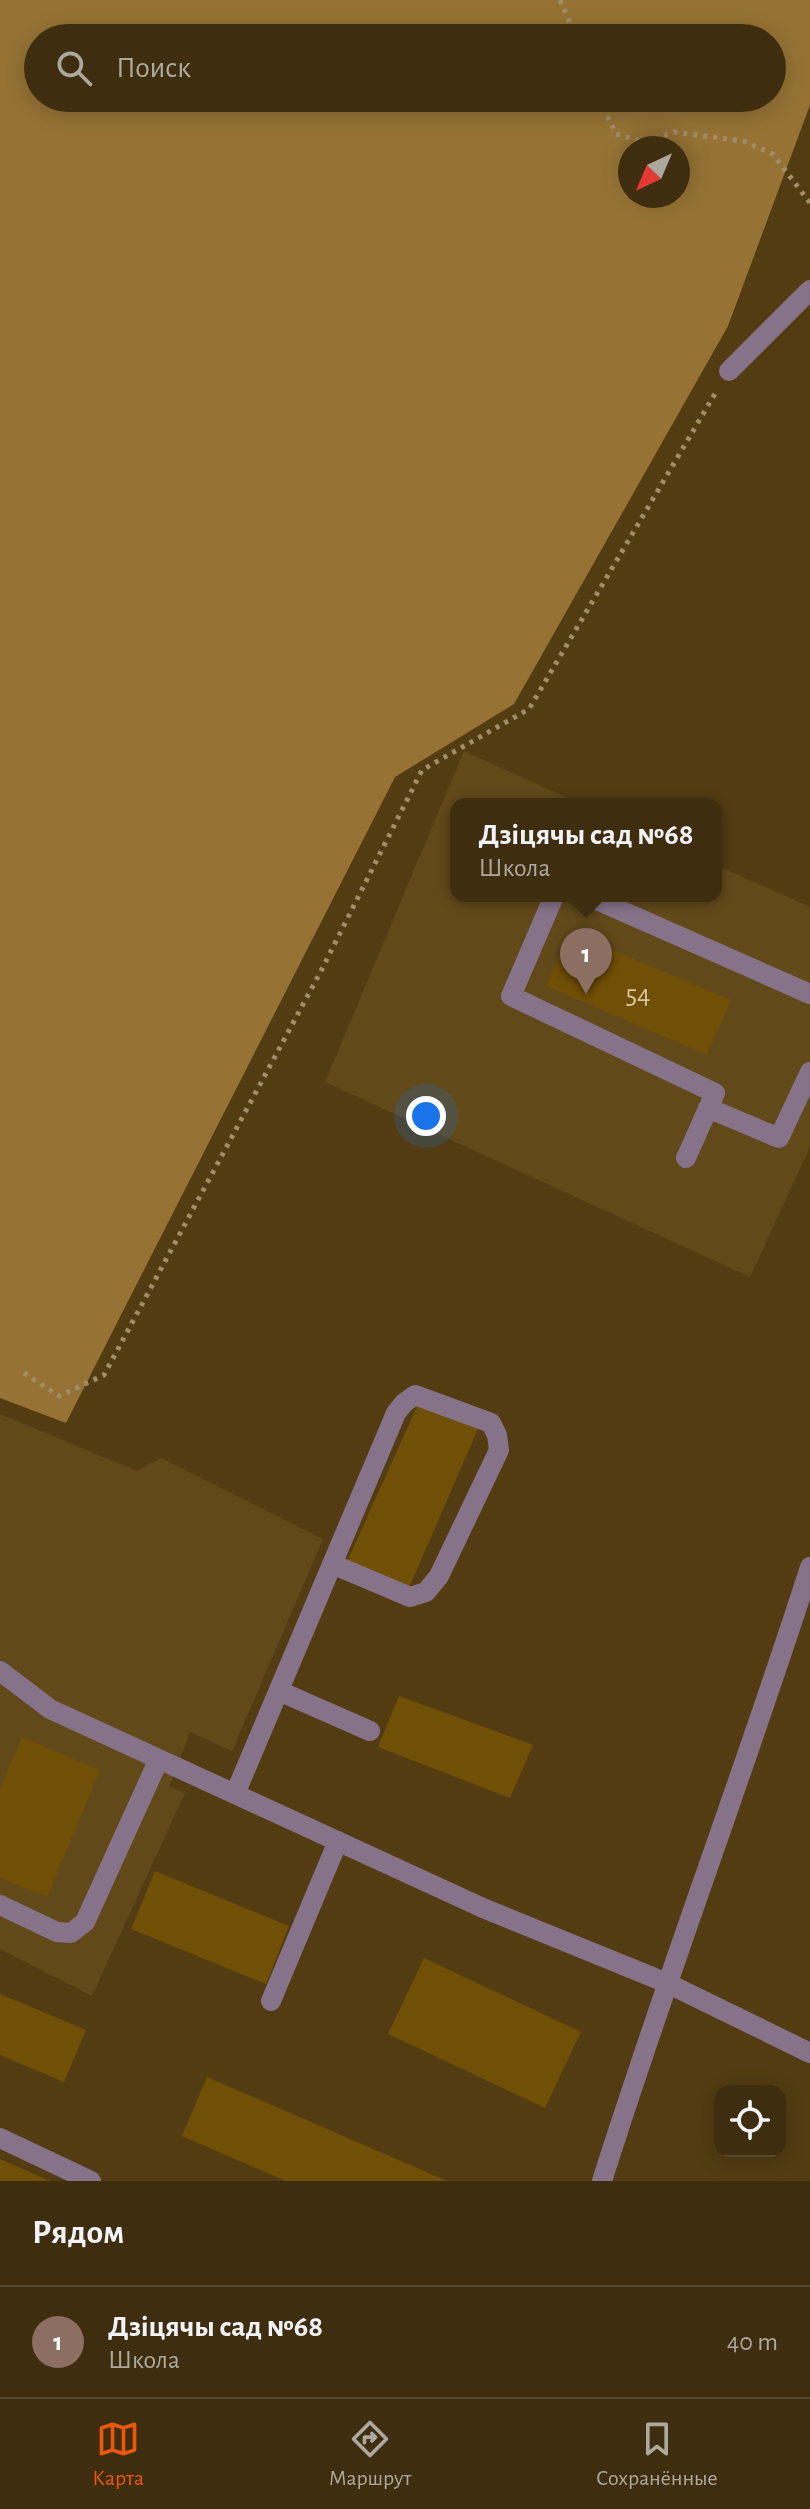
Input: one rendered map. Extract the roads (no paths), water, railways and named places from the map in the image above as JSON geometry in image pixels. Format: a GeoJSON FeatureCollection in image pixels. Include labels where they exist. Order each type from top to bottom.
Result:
{"type":"FeatureCollection","features":[{"type":"Feature","properties":{"kind":"lane"},"geometry":{"type":"LineString","coordinates":[[729,371],[810,290]]}},
{"type":"Feature","properties":{"kind":"lane"},"geometry":{"type":"LineString","coordinates":[[551,902],[511,996],[715,1093],[686,1158]]}},
{"type":"Feature","properties":{"kind":"lane"},"geometry":{"type":"LineString","coordinates":[[602,902],[810,994]]}},
{"type":"Feature","properties":{"kind":"lane"},"geometry":{"type":"LineString","coordinates":[[708,1108],[779,1138],[810,1072]]}},
{"type":"Feature","properties":{"kind":"lane"},"geometry":{"type":"LineString","coordinates":[[235,1794],[279,1691],[332,1564],[396,1413],[415,1395],[491,1423],[499,1450],[439,1576],[426,1592],[410,1597],[332,1564]]}},
{"type":"Feature","properties":{"kind":"lane"},"geometry":{"type":"LineString","coordinates":[[602,2181],[810,1567]]}},
{"type":"Feature","properties":{"kind":"lane"},"geometry":{"type":"LineString","coordinates":[[0,1671],[50,1709],[483,1908],[667,1983],[810,2053]]}},
{"type":"Feature","properties":{"kind":"lane"},"geometry":{"type":"LineString","coordinates":[[279,1691],[370,1731]]}},
{"type":"Feature","properties":{"kind":"lane"},"geometry":{"type":"LineString","coordinates":[[0,1905],[57,1932],[71,1933],[85,1922],[159,1759]]}},
{"type":"Feature","properties":{"kind":"lane"},"geometry":{"type":"LineString","coordinates":[[271,2001],[338,1841]]}},
{"type":"Feature","properties":{"kind":"lane"},"geometry":{"type":"LineString","coordinates":[[0,2138],[91,2181]]}},
{"type":"Feature","properties":{"kind":"place","name":"Дзіцячы сад №68"},"geometry":{"type":"Point","coordinates":[586,994]}}]}
